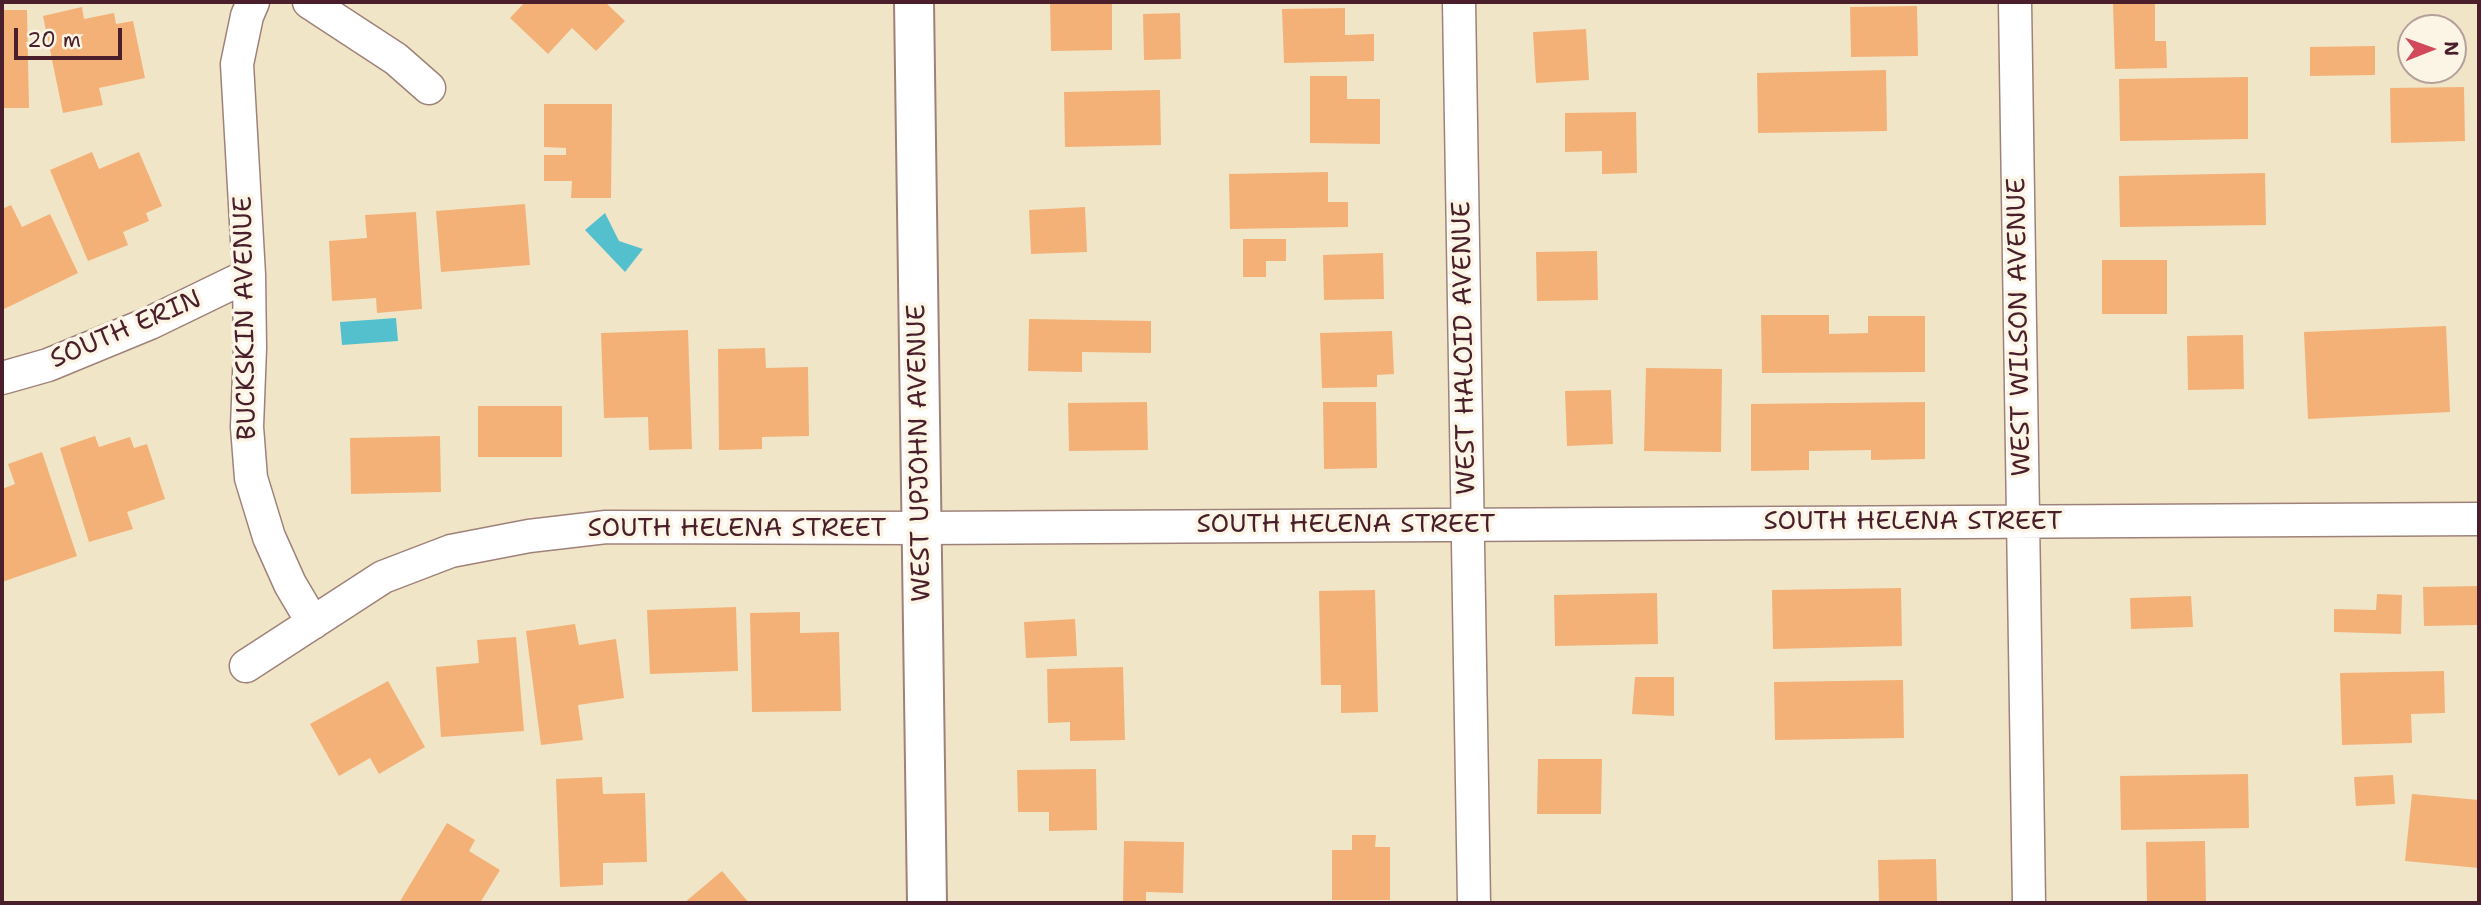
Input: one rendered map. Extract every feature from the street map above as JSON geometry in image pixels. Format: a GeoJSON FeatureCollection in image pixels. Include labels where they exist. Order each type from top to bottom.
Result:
{"type":"FeatureCollection","features":[{"type":"Feature","properties":{"kind":"main road","name":"WEST UPJOHN AVENUE"},"geometry":{"type":"LineString","coordinates":[[914,2],[927,903]]}},
{"type":"Feature","properties":{"kind":"street","name":"BUCKSKIN AVENUE"},"geometry":{"type":"LineString","coordinates":[[253,2],[247,16],[237,64],[249,275],[247,427],[251,478],[274,548],[290,584],[313,623]]}},
{"type":"Feature","properties":{"kind":"street"},"geometry":{"type":"LineString","coordinates":[[309,2],[396,59],[429,88]]}},
{"type":"Feature","properties":{"kind":"street","name":"WEST HALOID AVENUE"},"geometry":{"type":"LineString","coordinates":[[1460,2],[1474,903]]}},
{"type":"Feature","properties":{"kind":"street","name":"WEST WILSON AVENUE"},"geometry":{"type":"LineString","coordinates":[[2015,2],[2029,903]]}},
{"type":"Feature","properties":{"kind":"street","name":"SOUTH ERIN"},"geometry":{"type":"LineString","coordinates":[[2,379],[48,365],[150,323],[249,275]]}},
{"type":"Feature","properties":{"kind":"street","name":"SOUTH HELENA STREET"},"geometry":{"type":"LineString","coordinates":[[246,666],[383,577],[451,551],[529,536],[606,527],[921,528],[2479,519]]}},
{"type":"Feature","properties":{"kind":"water"},"geometry":{"type":"Polygon","coordinates":[[[605,213],[619,241],[643,249],[625,272],[585,230],[605,213]]]}},
{"type":"Feature","properties":{"kind":"water"},"geometry":{"type":"Polygon","coordinates":[[[396,318],[398,341],[342,345],[340,322],[396,318]]]}},
{"type":"Feature","properties":{"kind":"building"},"geometry":{"type":"Polygon","coordinates":[[[525,2],[605,2],[625,21],[596,51],[572,28],[548,54],[510,18],[525,2]]]}},
{"type":"Feature","properties":{"kind":"building"},"geometry":{"type":"Polygon","coordinates":[[[1050,2],[1112,2],[1112,50],[1051,51],[1050,2]]]}},
{"type":"Feature","properties":{"kind":"building"},"geometry":{"type":"Polygon","coordinates":[[[2155,3],[2155,41],[2166,41],[2167,68],[2115,69],[2113,4],[2155,3]]]}},
{"type":"Feature","properties":{"kind":"building"},"geometry":{"type":"Polygon","coordinates":[[[1917,6],[1918,56],[1851,57],[1850,7],[1917,6]]]}},
{"type":"Feature","properties":{"kind":"building"},"geometry":{"type":"Polygon","coordinates":[[[82,7],[84,19],[114,13],[116,24],[133,21],[145,78],[99,88],[103,105],[63,113],[43,16],[82,7]]]}},
{"type":"Feature","properties":{"kind":"building"},"geometry":{"type":"Polygon","coordinates":[[[1345,8],[1345,35],[1374,34],[1374,61],[1284,63],[1282,9],[1345,8]]]}},
{"type":"Feature","properties":{"kind":"building"},"geometry":{"type":"Polygon","coordinates":[[[2,10],[27,10],[29,108],[2,108],[2,10]]]}},
{"type":"Feature","properties":{"kind":"building"},"geometry":{"type":"Polygon","coordinates":[[[1180,13],[1181,59],[1144,60],[1143,14],[1180,13]]]}},
{"type":"Feature","properties":{"kind":"building"},"geometry":{"type":"Polygon","coordinates":[[[1586,29],[1589,80],[1536,83],[1533,32],[1586,29]]]}},
{"type":"Feature","properties":{"kind":"building"},"geometry":{"type":"Polygon","coordinates":[[[2375,46],[2375,75],[2310,76],[2310,47],[2375,46]]]}},
{"type":"Feature","properties":{"kind":"building"},"geometry":{"type":"Polygon","coordinates":[[[1886,70],[1887,131],[1758,133],[1757,73],[1886,70]]]}},
{"type":"Feature","properties":{"kind":"building"},"geometry":{"type":"Polygon","coordinates":[[[1310,76],[1347,76],[1347,99],[1380,99],[1380,144],[1310,143],[1310,76]]]}},
{"type":"Feature","properties":{"kind":"building"},"geometry":{"type":"Polygon","coordinates":[[[2248,77],[2248,139],[2120,141],[2119,79],[2248,77]]]}},
{"type":"Feature","properties":{"kind":"building"},"geometry":{"type":"Polygon","coordinates":[[[2464,87],[2465,141],[2391,143],[2390,88],[2464,87]]]}},
{"type":"Feature","properties":{"kind":"building"},"geometry":{"type":"Polygon","coordinates":[[[1160,90],[1161,145],[1065,147],[1064,92],[1160,90]]]}},
{"type":"Feature","properties":{"kind":"building"},"geometry":{"type":"Polygon","coordinates":[[[544,104],[612,104],[611,198],[571,198],[572,181],[544,181],[544,155],[566,155],[566,148],[544,147],[544,104]]]}},
{"type":"Feature","properties":{"kind":"building"},"geometry":{"type":"Polygon","coordinates":[[[1636,112],[1637,173],[1602,174],[1602,151],[1565,152],[1565,113],[1636,112]]]}},
{"type":"Feature","properties":{"kind":"building"},"geometry":{"type":"Polygon","coordinates":[[[92,152],[99,169],[139,152],[162,206],[146,213],[149,221],[123,232],[128,245],[88,261],[50,170],[92,152]]]}},
{"type":"Feature","properties":{"kind":"building"},"geometry":{"type":"Polygon","coordinates":[[[1328,172],[1328,202],[1348,202],[1348,227],[1230,229],[1229,174],[1328,172]]]}},
{"type":"Feature","properties":{"kind":"building"},"geometry":{"type":"Polygon","coordinates":[[[2265,173],[2266,225],[2120,227],[2119,176],[2265,173]]]}},
{"type":"Feature","properties":{"kind":"building"},"geometry":{"type":"Polygon","coordinates":[[[525,204],[530,265],[441,272],[436,211],[525,204]]]}},
{"type":"Feature","properties":{"kind":"building"},"geometry":{"type":"Polygon","coordinates":[[[11,205],[22,227],[50,214],[78,273],[2,310],[2,209],[11,205]]]}},
{"type":"Feature","properties":{"kind":"building"},"geometry":{"type":"Polygon","coordinates":[[[1085,207],[1087,252],[1031,254],[1029,210],[1085,207]]]}},
{"type":"Feature","properties":{"kind":"building"},"geometry":{"type":"Polygon","coordinates":[[[416,212],[422,309],[377,313],[376,298],[332,301],[329,241],[367,238],[365,215],[416,212]]]}},
{"type":"Feature","properties":{"kind":"building"},"geometry":{"type":"Polygon","coordinates":[[[1243,239],[1286,239],[1286,261],[1266,261],[1266,277],[1243,277],[1243,239]]]}},
{"type":"Feature","properties":{"kind":"building"},"geometry":{"type":"Polygon","coordinates":[[[1597,251],[1598,300],[1537,301],[1536,252],[1597,251]]]}},
{"type":"Feature","properties":{"kind":"building"},"geometry":{"type":"Polygon","coordinates":[[[1383,253],[1384,299],[1324,300],[1323,255],[1383,253]]]}},
{"type":"Feature","properties":{"kind":"building"},"geometry":{"type":"Polygon","coordinates":[[[2102,260],[2167,260],[2167,314],[2102,314],[2102,260]]]}},
{"type":"Feature","properties":{"kind":"building"},"geometry":{"type":"Polygon","coordinates":[[[1761,315],[1829,315],[1829,334],[1868,333],[1868,316],[1925,316],[1925,372],[1762,373],[1761,315]]]}},
{"type":"Feature","properties":{"kind":"building"},"geometry":{"type":"Polygon","coordinates":[[[1029,319],[1151,321],[1151,353],[1082,352],[1082,372],[1028,371],[1029,319]]]}},
{"type":"Feature","properties":{"kind":"building"},"geometry":{"type":"Polygon","coordinates":[[[2446,326],[2450,412],[2308,419],[2304,332],[2446,326]]]}},
{"type":"Feature","properties":{"kind":"building"},"geometry":{"type":"Polygon","coordinates":[[[688,330],[692,449],[649,450],[648,417],[604,418],[601,333],[688,330]]]}},
{"type":"Feature","properties":{"kind":"building"},"geometry":{"type":"Polygon","coordinates":[[[1392,331],[1394,374],[1377,375],[1377,387],[1322,388],[1320,333],[1392,331]]]}},
{"type":"Feature","properties":{"kind":"building"},"geometry":{"type":"Polygon","coordinates":[[[2243,335],[2244,389],[2188,390],[2187,336],[2243,335]]]}},
{"type":"Feature","properties":{"kind":"building"},"geometry":{"type":"Polygon","coordinates":[[[765,348],[766,368],[808,367],[809,436],[762,437],[762,449],[719,450],[718,349],[765,348]]]}},
{"type":"Feature","properties":{"kind":"building"},"geometry":{"type":"Polygon","coordinates":[[[1646,368],[1722,369],[1721,452],[1644,451],[1646,368]]]}},
{"type":"Feature","properties":{"kind":"building"},"geometry":{"type":"Polygon","coordinates":[[[1611,390],[1613,444],[1567,446],[1565,391],[1611,390]]]}},
{"type":"Feature","properties":{"kind":"building"},"geometry":{"type":"Polygon","coordinates":[[[1147,402],[1148,450],[1069,451],[1068,403],[1147,402]]]}},
{"type":"Feature","properties":{"kind":"building"},"geometry":{"type":"Polygon","coordinates":[[[1323,402],[1376,402],[1377,468],[1324,469],[1323,402]]]}},
{"type":"Feature","properties":{"kind":"building"},"geometry":{"type":"Polygon","coordinates":[[[1925,402],[1925,459],[1871,460],[1871,450],[1809,451],[1809,470],[1751,471],[1751,404],[1925,402]]]}},
{"type":"Feature","properties":{"kind":"building"},"geometry":{"type":"Polygon","coordinates":[[[478,406],[562,406],[562,457],[478,457],[478,406]]]}},
{"type":"Feature","properties":{"kind":"building"},"geometry":{"type":"Polygon","coordinates":[[[95,436],[99,447],[130,437],[134,448],[147,444],[165,499],[127,512],[133,529],[89,542],[60,448],[95,436]]]}},
{"type":"Feature","properties":{"kind":"building"},"geometry":{"type":"Polygon","coordinates":[[[440,436],[441,492],[351,494],[350,438],[440,436]]]}},
{"type":"Feature","properties":{"kind":"building"},"geometry":{"type":"Polygon","coordinates":[[[42,452],[77,556],[2,582],[2,489],[15,484],[8,464],[42,452]]]}},
{"type":"Feature","properties":{"kind":"building"},"geometry":{"type":"Polygon","coordinates":[[[2479,586],[2479,625],[2424,626],[2423,587],[2479,586]]]}},
{"type":"Feature","properties":{"kind":"building"},"geometry":{"type":"Polygon","coordinates":[[[1901,588],[1902,646],[1773,649],[1772,590],[1901,588]]]}},
{"type":"Feature","properties":{"kind":"building"},"geometry":{"type":"Polygon","coordinates":[[[1375,590],[1378,712],[1341,713],[1341,685],[1321,685],[1319,591],[1375,590]]]}},
{"type":"Feature","properties":{"kind":"building"},"geometry":{"type":"Polygon","coordinates":[[[1657,593],[1658,644],[1555,646],[1554,595],[1657,593]]]}},
{"type":"Feature","properties":{"kind":"building"},"geometry":{"type":"Polygon","coordinates":[[[2377,594],[2402,595],[2401,634],[2334,632],[2334,609],[2376,610],[2377,594]]]}},
{"type":"Feature","properties":{"kind":"building"},"geometry":{"type":"Polygon","coordinates":[[[2191,596],[2193,627],[2131,629],[2130,598],[2191,596]]]}},
{"type":"Feature","properties":{"kind":"building"},"geometry":{"type":"Polygon","coordinates":[[[736,607],[738,671],[650,674],[647,610],[736,607]]]}},
{"type":"Feature","properties":{"kind":"building"},"geometry":{"type":"Polygon","coordinates":[[[800,612],[800,633],[839,632],[841,711],[752,712],[750,613],[800,612]]]}},
{"type":"Feature","properties":{"kind":"building"},"geometry":{"type":"Polygon","coordinates":[[[1075,619],[1077,656],[1026,658],[1024,622],[1075,619]]]}},
{"type":"Feature","properties":{"kind":"building"},"geometry":{"type":"Polygon","coordinates":[[[575,624],[579,645],[616,639],[624,698],[578,705],[583,740],[541,745],[526,631],[575,624]]]}},
{"type":"Feature","properties":{"kind":"building"},"geometry":{"type":"Polygon","coordinates":[[[516,637],[524,731],[441,737],[436,667],[479,663],[477,640],[516,637]]]}},
{"type":"Feature","properties":{"kind":"building"},"geometry":{"type":"Polygon","coordinates":[[[1123,667],[1125,740],[1070,741],[1070,722],[1048,723],[1047,669],[1123,667]]]}},
{"type":"Feature","properties":{"kind":"building"},"geometry":{"type":"Polygon","coordinates":[[[2444,671],[2445,713],[2411,714],[2412,743],[2342,745],[2340,673],[2444,671]]]}},
{"type":"Feature","properties":{"kind":"building"},"geometry":{"type":"Polygon","coordinates":[[[1635,677],[1674,677],[1674,716],[1632,714],[1635,677]]]}},
{"type":"Feature","properties":{"kind":"building"},"geometry":{"type":"Polygon","coordinates":[[[1903,680],[1904,738],[1775,740],[1774,682],[1903,680]]]}},
{"type":"Feature","properties":{"kind":"building"},"geometry":{"type":"Polygon","coordinates":[[[388,681],[425,747],[379,774],[370,758],[339,776],[310,724],[388,681]]]}},
{"type":"Feature","properties":{"kind":"building"},"geometry":{"type":"Polygon","coordinates":[[[1538,759],[1602,759],[1601,814],[1537,814],[1538,759]]]}},
{"type":"Feature","properties":{"kind":"building"},"geometry":{"type":"Polygon","coordinates":[[[1096,769],[1097,830],[1049,831],[1049,812],[1018,812],[1017,770],[1096,769]]]}},
{"type":"Feature","properties":{"kind":"building"},"geometry":{"type":"Polygon","coordinates":[[[2248,774],[2249,828],[2121,830],[2120,776],[2248,774]]]}},
{"type":"Feature","properties":{"kind":"building"},"geometry":{"type":"Polygon","coordinates":[[[2393,775],[2395,804],[2356,806],[2354,777],[2393,775]]]}},
{"type":"Feature","properties":{"kind":"building"},"geometry":{"type":"Polygon","coordinates":[[[602,777],[603,794],[645,793],[647,862],[603,863],[603,885],[560,887],[556,779],[602,777]]]}},
{"type":"Feature","properties":{"kind":"building"},"geometry":{"type":"Polygon","coordinates":[[[2412,794],[2479,800],[2479,868],[2405,861],[2412,794]]]}},
{"type":"Feature","properties":{"kind":"building"},"geometry":{"type":"Polygon","coordinates":[[[447,823],[475,840],[469,851],[500,870],[480,903],[399,903],[447,823]]]}},
{"type":"Feature","properties":{"kind":"building"},"geometry":{"type":"Polygon","coordinates":[[[1352,835],[1376,835],[1375,847],[1390,847],[1390,900],[1332,900],[1332,850],[1352,850],[1352,835]]]}},
{"type":"Feature","properties":{"kind":"building"},"geometry":{"type":"Polygon","coordinates":[[[1124,841],[1184,842],[1183,893],[1146,892],[1146,903],[1123,903],[1124,841]]]}},
{"type":"Feature","properties":{"kind":"building"},"geometry":{"type":"Polygon","coordinates":[[[2205,841],[2206,903],[2147,903],[2146,842],[2205,841]]]}},
{"type":"Feature","properties":{"kind":"building"},"geometry":{"type":"Polygon","coordinates":[[[1936,859],[1937,901],[1879,902],[1878,860],[1936,859]]]}},
{"type":"Feature","properties":{"kind":"building"},"geometry":{"type":"Polygon","coordinates":[[[722,871],[749,903],[684,903],[722,871]]]}}]}
